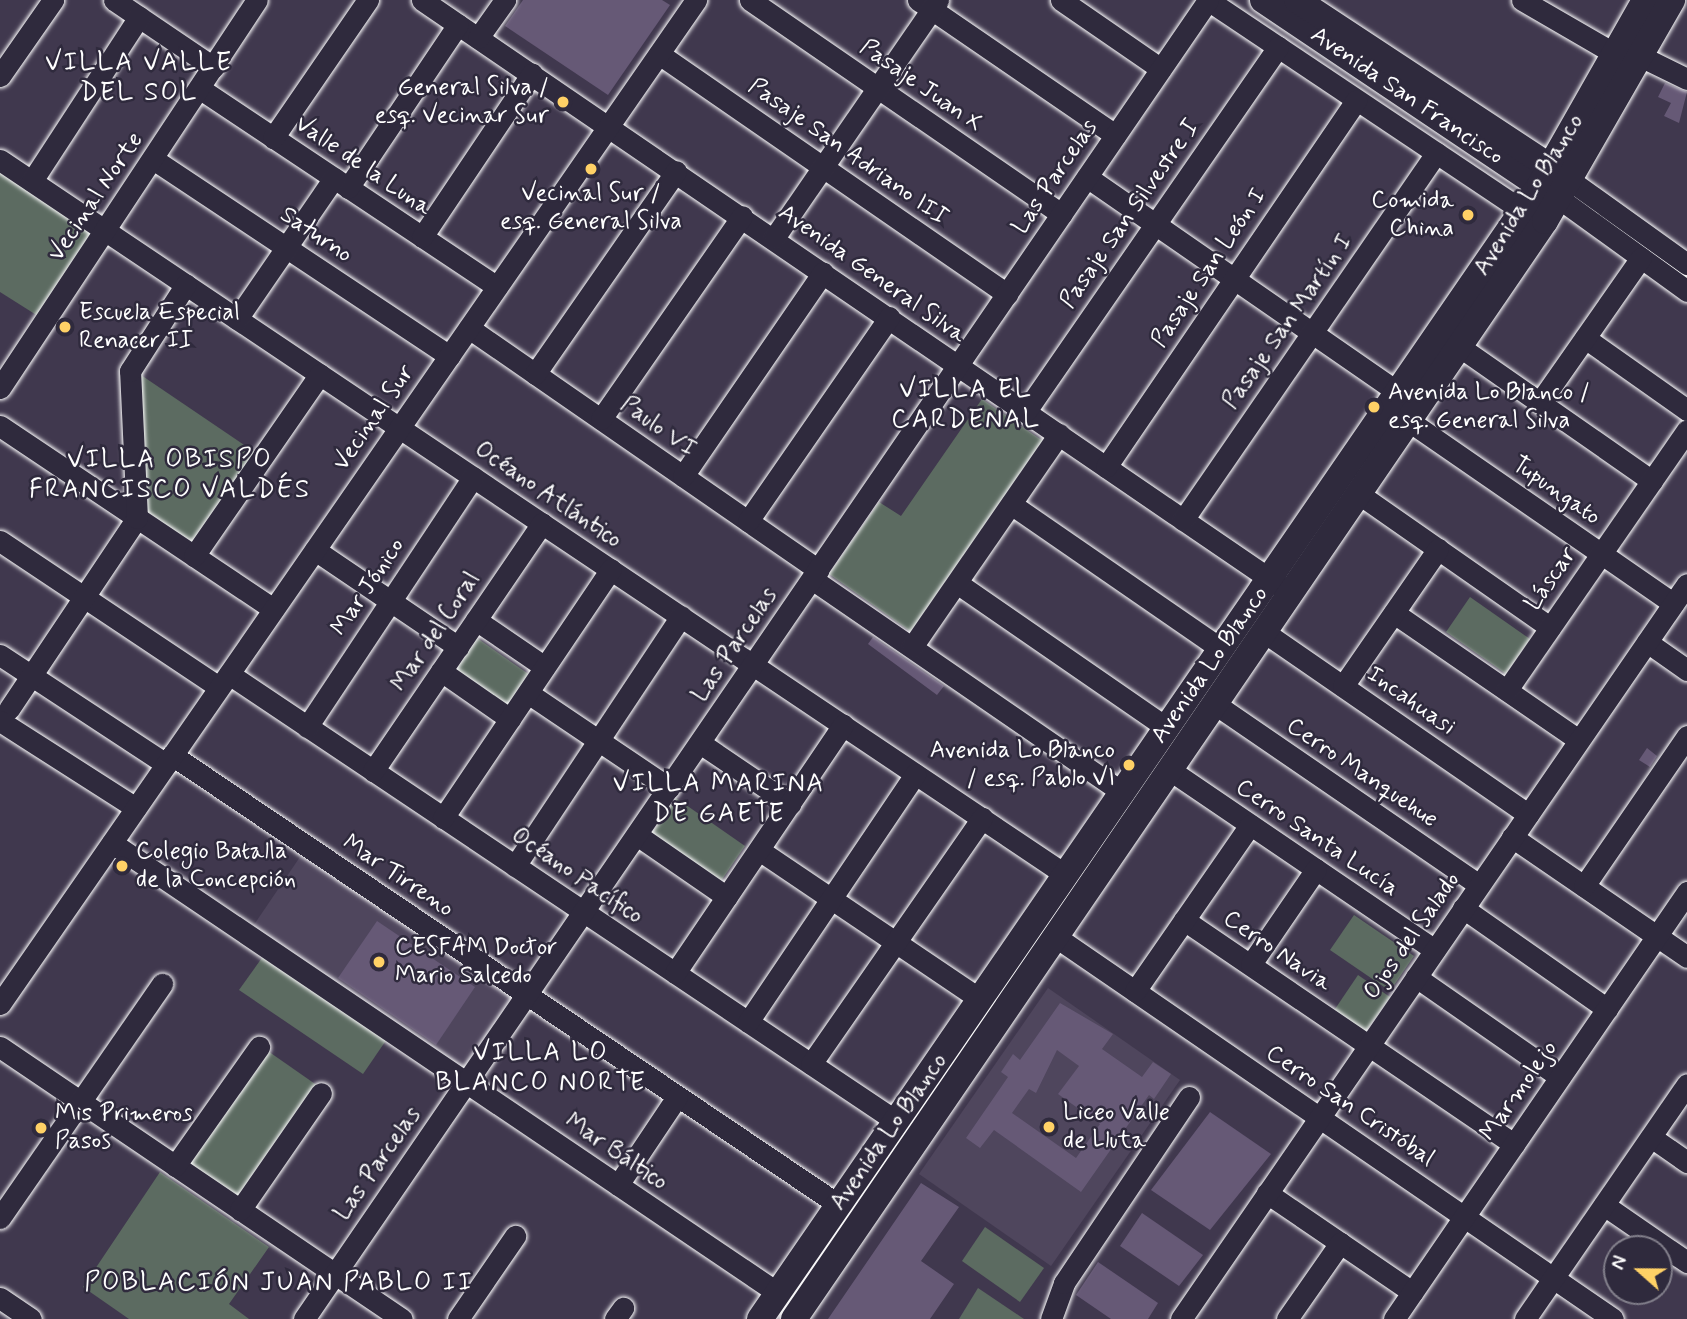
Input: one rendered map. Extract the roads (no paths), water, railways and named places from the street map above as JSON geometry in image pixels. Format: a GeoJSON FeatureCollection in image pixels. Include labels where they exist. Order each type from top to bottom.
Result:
{"type":"FeatureCollection","features":[{"type":"Feature","properties":{"kind":"main road","name":"Avenida Lo Blanco"},"geometry":{"type":"LineString","coordinates":[[1627,55],[1645,0]]}},
{"type":"Feature","properties":{"kind":"main road","name":"Avenida Lo Blanco"},"geometry":{"type":"LineString","coordinates":[[760,1319],[1222,649],[1359,494],[1460,347],[1627,55],[1672,0]]}},
{"type":"Feature","properties":{"kind":"main road","name":"Avenida San Francisco"},"geometry":{"type":"LineString","coordinates":[[1282,3],[1555,183]]}},
{"type":"Feature","properties":{"kind":"main road","name":"Avenida Lo Blanco"},"geometry":{"type":"LineString","coordinates":[[794,1319],[1264,632],[1280,586],[1398,392],[1523,211],[1555,183]]}},
{"type":"Feature","properties":{"kind":"main road"},"geometry":{"type":"LineString","coordinates":[[920,1087],[943,1103]]}},
{"type":"Feature","properties":{"kind":"street"},"geometry":{"type":"LineString","coordinates":[[0,76],[52,0]]}},
{"type":"Feature","properties":{"kind":"street"},"geometry":{"type":"LineString","coordinates":[[114,0],[213,67]]}},
{"type":"Feature","properties":{"kind":"street","name":"Vecinal Norte"},"geometry":{"type":"LineString","coordinates":[[0,388],[257,0]]}},
{"type":"Feature","properties":{"kind":"street"},"geometry":{"type":"LineString","coordinates":[[273,138],[368,0]]}},
{"type":"Feature","properties":{"kind":"street","name":"Avenida General Silva"},"geometry":{"type":"LineString","coordinates":[[422,0],[610,125],[1280,586]]}},
{"type":"Feature","properties":{"kind":"street"},"geometry":{"type":"LineString","coordinates":[[478,38],[505,0]]}},
{"type":"Feature","properties":{"kind":"street","name":"Vecinal Sur"},"geometry":{"type":"LineString","coordinates":[[0,1004],[7,978],[136,808],[696,0]]}},
{"type":"Feature","properties":{"kind":"street","name":"Pasaje Juan X"},"geometry":{"type":"LineString","coordinates":[[750,0],[1061,215]]}},
{"type":"Feature","properties":{"kind":"street"},"geometry":{"type":"LineString","coordinates":[[1061,0],[1161,69]]}},
{"type":"Feature","properties":{"kind":"street"},"geometry":{"type":"LineString","coordinates":[[1208,0],[1523,211]]}},
{"type":"Feature","properties":{"kind":"street","name":"Las Parcelas"},"geometry":{"type":"LineString","coordinates":[[304,1319],[1208,0]]}},
{"type":"Feature","properties":{"kind":"street"},"geometry":{"type":"LineString","coordinates":[[1522,0],[1627,55],[1687,79]]}},
{"type":"Feature","properties":{"kind":"street"},"geometry":{"type":"LineString","coordinates":[[774,238],[877,88],[929,3],[1115,135]]}},
{"type":"Feature","properties":{"kind":"street"},"geometry":{"type":"LineString","coordinates":[[32,181],[139,17]]}},
{"type":"Feature","properties":{"kind":"street"},"geometry":{"type":"LineString","coordinates":[[237,319],[286,247],[341,183],[458,24]]}},
{"type":"Feature","properties":{"kind":"street","name":"Pasaje San Silvestre I"},"geometry":{"type":"LineString","coordinates":[[1026,411],[1278,47]]}},
{"type":"Feature","properties":{"kind":"street","name":"Pasaje San Adriano III"},"geometry":{"type":"LineString","coordinates":[[659,54],[1007,294]]}},
{"type":"Feature","properties":{"kind":"street"},"geometry":{"type":"LineString","coordinates":[[422,237],[531,73]]}},
{"type":"Feature","properties":{"kind":"street","name":"Valle de la Luna"},"geometry":{"type":"LineString","coordinates":[[199,88],[497,287]]}},
{"type":"Feature","properties":{"kind":"street","name":"Pasaje San León I"},"geometry":{"type":"LineString","coordinates":[[1106,467],[1356,100]]}},
{"type":"Feature","properties":{"kind":"street","name":"Pasaje San Martín I"},"geometry":{"type":"LineString","coordinates":[[1183,520],[1436,153]]}},
{"type":"Feature","properties":{"kind":"street","name":"Saturno"},"geometry":{"type":"LineString","coordinates":[[153,159],[449,356]]}},
{"type":"Feature","properties":{"kind":"street","name":"Océano Atlántico"},"geometry":{"type":"LineString","coordinates":[[0,160],[1066,875]]}},
{"type":"Feature","properties":{"kind":"street"},"geometry":{"type":"LineString","coordinates":[[535,374],[676,171]]}},
{"type":"Feature","properties":{"kind":"street"},"geometry":{"type":"LineString","coordinates":[[1087,177],[1398,392]]}},
{"type":"Feature","properties":{"kind":"street","name":"Avenida San Francisco"},"geometry":{"type":"LineString","coordinates":[[1555,183],[1641,258],[1687,291]]}},
{"type":"Feature","properties":{"kind":"street","name":"Avenida San Francisco"},"geometry":{"type":"LineString","coordinates":[[1555,183],[1687,264]]}},
{"type":"Feature","properties":{"kind":"street"},"geometry":{"type":"LineString","coordinates":[[601,419],[743,216]]}},
{"type":"Feature","properties":{"kind":"street"},"geometry":{"type":"LineString","coordinates":[[1539,402],[1641,258]]}},
{"type":"Feature","properties":{"kind":"street"},"geometry":{"type":"LineString","coordinates":[[683,476],[822,272]]}},
{"type":"Feature","properties":{"kind":"street"},"geometry":{"type":"LineString","coordinates":[[136,808],[4,715],[137,518],[130,371],[186,284]]}},
{"type":"Feature","properties":{"kind":"street"},"geometry":{"type":"LineString","coordinates":[[748,521],[889,317]]}},
{"type":"Feature","properties":{"kind":"street","name":"Paulo VI"},"geometry":{"type":"LineString","coordinates":[[469,328],[748,521],[912,647],[1122,793]]}},
{"type":"Feature","properties":{"kind":"street"},"geometry":{"type":"LineString","coordinates":[[1585,338],[1687,410]]}},
{"type":"Feature","properties":{"kind":"street"},"geometry":{"type":"LineString","coordinates":[[1460,347],[1652,481]]}},
{"type":"Feature","properties":{"kind":"street"},"geometry":{"type":"LineString","coordinates":[[194,556],[320,374]]}},
{"type":"Feature","properties":{"kind":"street","name":"Tupungato"},"geometry":{"type":"LineString","coordinates":[[1409,421],[1673,603]]}},
{"type":"Feature","properties":{"kind":"street"},"geometry":{"type":"LineString","coordinates":[[0,426],[273,610]]}},
{"type":"Feature","properties":{"kind":"street","name":"Láscar"},"geometry":{"type":"LineString","coordinates":[[1507,690],[1687,430]]}},
{"type":"Feature","properties":{"kind":"street"},"geometry":{"type":"LineString","coordinates":[[912,647],[1059,434]]}},
{"type":"Feature","properties":{"kind":"street","name":"Mar Jónico"},"geometry":{"type":"LineString","coordinates":[[307,727],[473,477]]}},
{"type":"Feature","properties":{"kind":"street"},"geometry":{"type":"LineString","coordinates":[[1359,494],[1550,627]]}},
{"type":"Feature","properties":{"kind":"street"},"geometry":{"type":"LineString","coordinates":[[1011,504],[1222,649]]}},
{"type":"Feature","properties":{"kind":"street","name":"Mar del Coral"},"geometry":{"type":"LineString","coordinates":[[373,771],[542,523]]}},
{"type":"Feature","properties":{"kind":"street","name":"Océano Pacífico"},"geometry":{"type":"LineString","coordinates":[[0,541],[84,597],[307,727],[896,1121]]}},
{"type":"Feature","properties":{"kind":"street"},"geometry":{"type":"LineString","coordinates":[[1343,686],[1438,549]]}},
{"type":"Feature","properties":{"kind":"street"},"geometry":{"type":"LineString","coordinates":[[315,550],[457,647]]}},
{"type":"Feature","properties":{"kind":"street"},"geometry":{"type":"LineString","coordinates":[[443,818],[611,569]]}},
{"type":"Feature","properties":{"kind":"street"},"geometry":{"type":"LineString","coordinates":[[957,583],[1167,728]]}},
{"type":"Feature","properties":{"kind":"street","name":"Ojos del Salado"},"geometry":{"type":"LineString","coordinates":[[1181,1319],[1687,584]]}},
{"type":"Feature","properties":{"kind":"street"},"geometry":{"type":"LineString","coordinates":[[1394,613],[1579,740]]}},
{"type":"Feature","properties":{"kind":"street"},"geometry":{"type":"LineString","coordinates":[[515,866],[681,616]]}},
{"type":"Feature","properties":{"kind":"street"},"geometry":{"type":"LineString","coordinates":[[476,620],[545,667]]}},
{"type":"Feature","properties":{"kind":"street","name":"Incahuasi"},"geometry":{"type":"LineString","coordinates":[[1264,632],[1528,814]]}},
{"type":"Feature","properties":{"kind":"street"},"geometry":{"type":"LineString","coordinates":[[1647,642],[1687,670]]}},
{"type":"Feature","properties":{"kind":"street","name":"Mar Tirreno"},"geometry":{"type":"LineString","coordinates":[[0,655],[169,760],[839,1205]]}},
{"type":"Feature","properties":{"kind":"street"},"geometry":{"type":"LineString","coordinates":[[441,671],[510,719]]}},
{"type":"Feature","properties":{"kind":"street"},"geometry":{"type":"LineString","coordinates":[[528,693],[669,788]]}},
{"type":"Feature","properties":{"kind":"street","name":"Cerro Manquehue"},"geometry":{"type":"LineString","coordinates":[[1215,704],[1479,885]]}},
{"type":"Feature","properties":{"kind":"street"},"geometry":{"type":"LineString","coordinates":[[676,973],[844,725]]}},
{"type":"Feature","properties":{"kind":"street"},"geometry":{"type":"LineString","coordinates":[[1584,886],[1687,736]]}},
{"type":"Feature","properties":{"kind":"street"},"geometry":{"type":"LineString","coordinates":[[700,743],[790,804]]}},
{"type":"Feature","properties":{"kind":"street","name":"Cerro Santa Lucía"},"geometry":{"type":"LineString","coordinates":[[1170,770],[1435,950]]}},
{"type":"Feature","properties":{"kind":"street"},"geometry":{"type":"LineString","coordinates":[[748,1022],[915,774]]}},
{"type":"Feature","properties":{"kind":"street"},"geometry":{"type":"LineString","coordinates":[[811,1064],[982,818]]}},
{"type":"Feature","properties":{"kind":"street"},"geometry":{"type":"LineString","coordinates":[[1135,991],[1250,825]]}},
{"type":"Feature","properties":{"kind":"street"},"geometry":{"type":"LineString","coordinates":[[637,835],[727,897]]}},
{"type":"Feature","properties":{"kind":"street"},"geometry":{"type":"LineString","coordinates":[[1512,837],[1687,957]]}},
{"type":"Feature","properties":{"kind":"street","name":"Mar Báltico"},"geometry":{"type":"LineString","coordinates":[[111,843],[778,1293]]}},
{"type":"Feature","properties":{"kind":"street"},"geometry":{"type":"LineString","coordinates":[[759,849],[981,999]]}},
{"type":"Feature","properties":{"kind":"street"},"geometry":{"type":"LineString","coordinates":[[1251,964],[1316,869]]}},
{"type":"Feature","properties":{"kind":"street","name":"Marmolejo"},"geometry":{"type":"LineString","coordinates":[[1394,1319],[1687,892]]}},
{"type":"Feature","properties":{"kind":"street"},"geometry":{"type":"LineString","coordinates":[[1463,908],[1607,1009]]}},
{"type":"Feature","properties":{"kind":"street","name":"Cerro Navia"},"geometry":{"type":"LineString","coordinates":[[1185,920],[1514,1144]]}},
{"type":"Feature","properties":{"kind":"street","name":"Cerro San Cristóbal"},"geometry":{"type":"LineString","coordinates":[[1056,937],[1613,1319]]}},
{"type":"Feature","properties":{"kind":"street"},"geometry":{"type":"LineString","coordinates":[[1416,977],[1560,1077]]}},
{"type":"Feature","properties":{"kind":"street"},"geometry":{"type":"LineString","coordinates":[[0,1218],[162,984]]}},
{"type":"Feature","properties":{"kind":"street"},"geometry":{"type":"LineString","coordinates":[[0,1047],[401,1319]]}},
{"type":"Feature","properties":{"kind":"street"},"geometry":{"type":"LineString","coordinates":[[175,1166],[259,1047]]}},
{"type":"Feature","properties":{"kind":"street"},"geometry":{"type":"LineString","coordinates":[[1525,1319],[1687,1084]]}},
{"type":"Feature","properties":{"kind":"street"},"geometry":{"type":"LineString","coordinates":[[240,1210],[321,1093]]}},
{"type":"Feature","properties":{"kind":"street"},"geometry":{"type":"LineString","coordinates":[[618,1185],[677,1097]]}},
{"type":"Feature","properties":{"kind":"street"},"geometry":{"type":"LineString","coordinates":[[1051,1319],[1064,1283],[1189,1097]]}},
{"type":"Feature","properties":{"kind":"street"},"geometry":{"type":"LineString","coordinates":[[1651,1137],[1687,1162]]}},
{"type":"Feature","properties":{"kind":"street"},"geometry":{"type":"LineString","coordinates":[[1267,1193],[1412,1292]]}},
{"type":"Feature","properties":{"kind":"street"},"geometry":{"type":"LineString","coordinates":[[1604,1205],[1687,1262]]}},
{"type":"Feature","properties":{"kind":"street"},"geometry":{"type":"LineString","coordinates":[[458,1319],[515,1236]]}},
{"type":"Feature","properties":{"kind":"street"},"geometry":{"type":"LineString","coordinates":[[1287,1319],[1340,1243]]}},
{"type":"Feature","properties":{"kind":"street"},"geometry":{"type":"LineString","coordinates":[[0,1298],[31,1319]]}},
{"type":"Feature","properties":{"kind":"place","name":"General Silva / esq. Vecinar Sur"},"geometry":{"type":"Point","coordinates":[563,102]}},
{"type":"Feature","properties":{"kind":"place","name":"Vecinal Sur / esq. General Silva"},"geometry":{"type":"Point","coordinates":[591,169]}},
{"type":"Feature","properties":{"kind":"place","name":"Comida China"},"geometry":{"type":"Point","coordinates":[1468,215]}},
{"type":"Feature","properties":{"kind":"place","name":"Escuela Especial Renacer II"},"geometry":{"type":"Point","coordinates":[65,327]}},
{"type":"Feature","properties":{"kind":"place","name":"Avenida Lo Blanco / esq. General Silva"},"geometry":{"type":"Point","coordinates":[1374,407]}},
{"type":"Feature","properties":{"kind":"place","name":"Avenida Lo Blanco / esq. Pablo VI"},"geometry":{"type":"Point","coordinates":[1129,765]}},
{"type":"Feature","properties":{"kind":"place","name":"Colegio Batalla de la Concepción"},"geometry":{"type":"Point","coordinates":[122,866]}},
{"type":"Feature","properties":{"kind":"place","name":"CESFAM Doctor Mario Salcedo"},"geometry":{"type":"Point","coordinates":[379,962]}},
{"type":"Feature","properties":{"kind":"place","name":"Liceo Valle de Lluta"},"geometry":{"type":"Point","coordinates":[1049,1127]}},
{"type":"Feature","properties":{"kind":"place","name":"Mis Primeros Pasos"},"geometry":{"type":"Point","coordinates":[41,1128]}},
{"type":"Feature","properties":{"kind":"district","name":"VILLA VALLE DEL SOL"},"geometry":{"type":"Point","coordinates":[139,79]}},
{"type":"Feature","properties":{"kind":"district","name":"VILLA EL CARDENAL"},"geometry":{"type":"Point","coordinates":[966,406]}},
{"type":"Feature","properties":{"kind":"district","name":"VILLA OBISPO FRANCISCO VALDÉS"},"geometry":{"type":"Point","coordinates":[170,476]}},
{"type":"Feature","properties":{"kind":"district","name":"VILLA MARINA DE GAETE"},"geometry":{"type":"Point","coordinates":[719,800]}},
{"type":"Feature","properties":{"kind":"district","name":"VILLA LO BLANCO NORTE"},"geometry":{"type":"Point","coordinates":[541,1069]}},
{"type":"Feature","properties":{"kind":"district","name":"POBLACIÓN JUAN PABLO II"},"geometry":{"type":"Point","coordinates":[279,1284]}}]}
